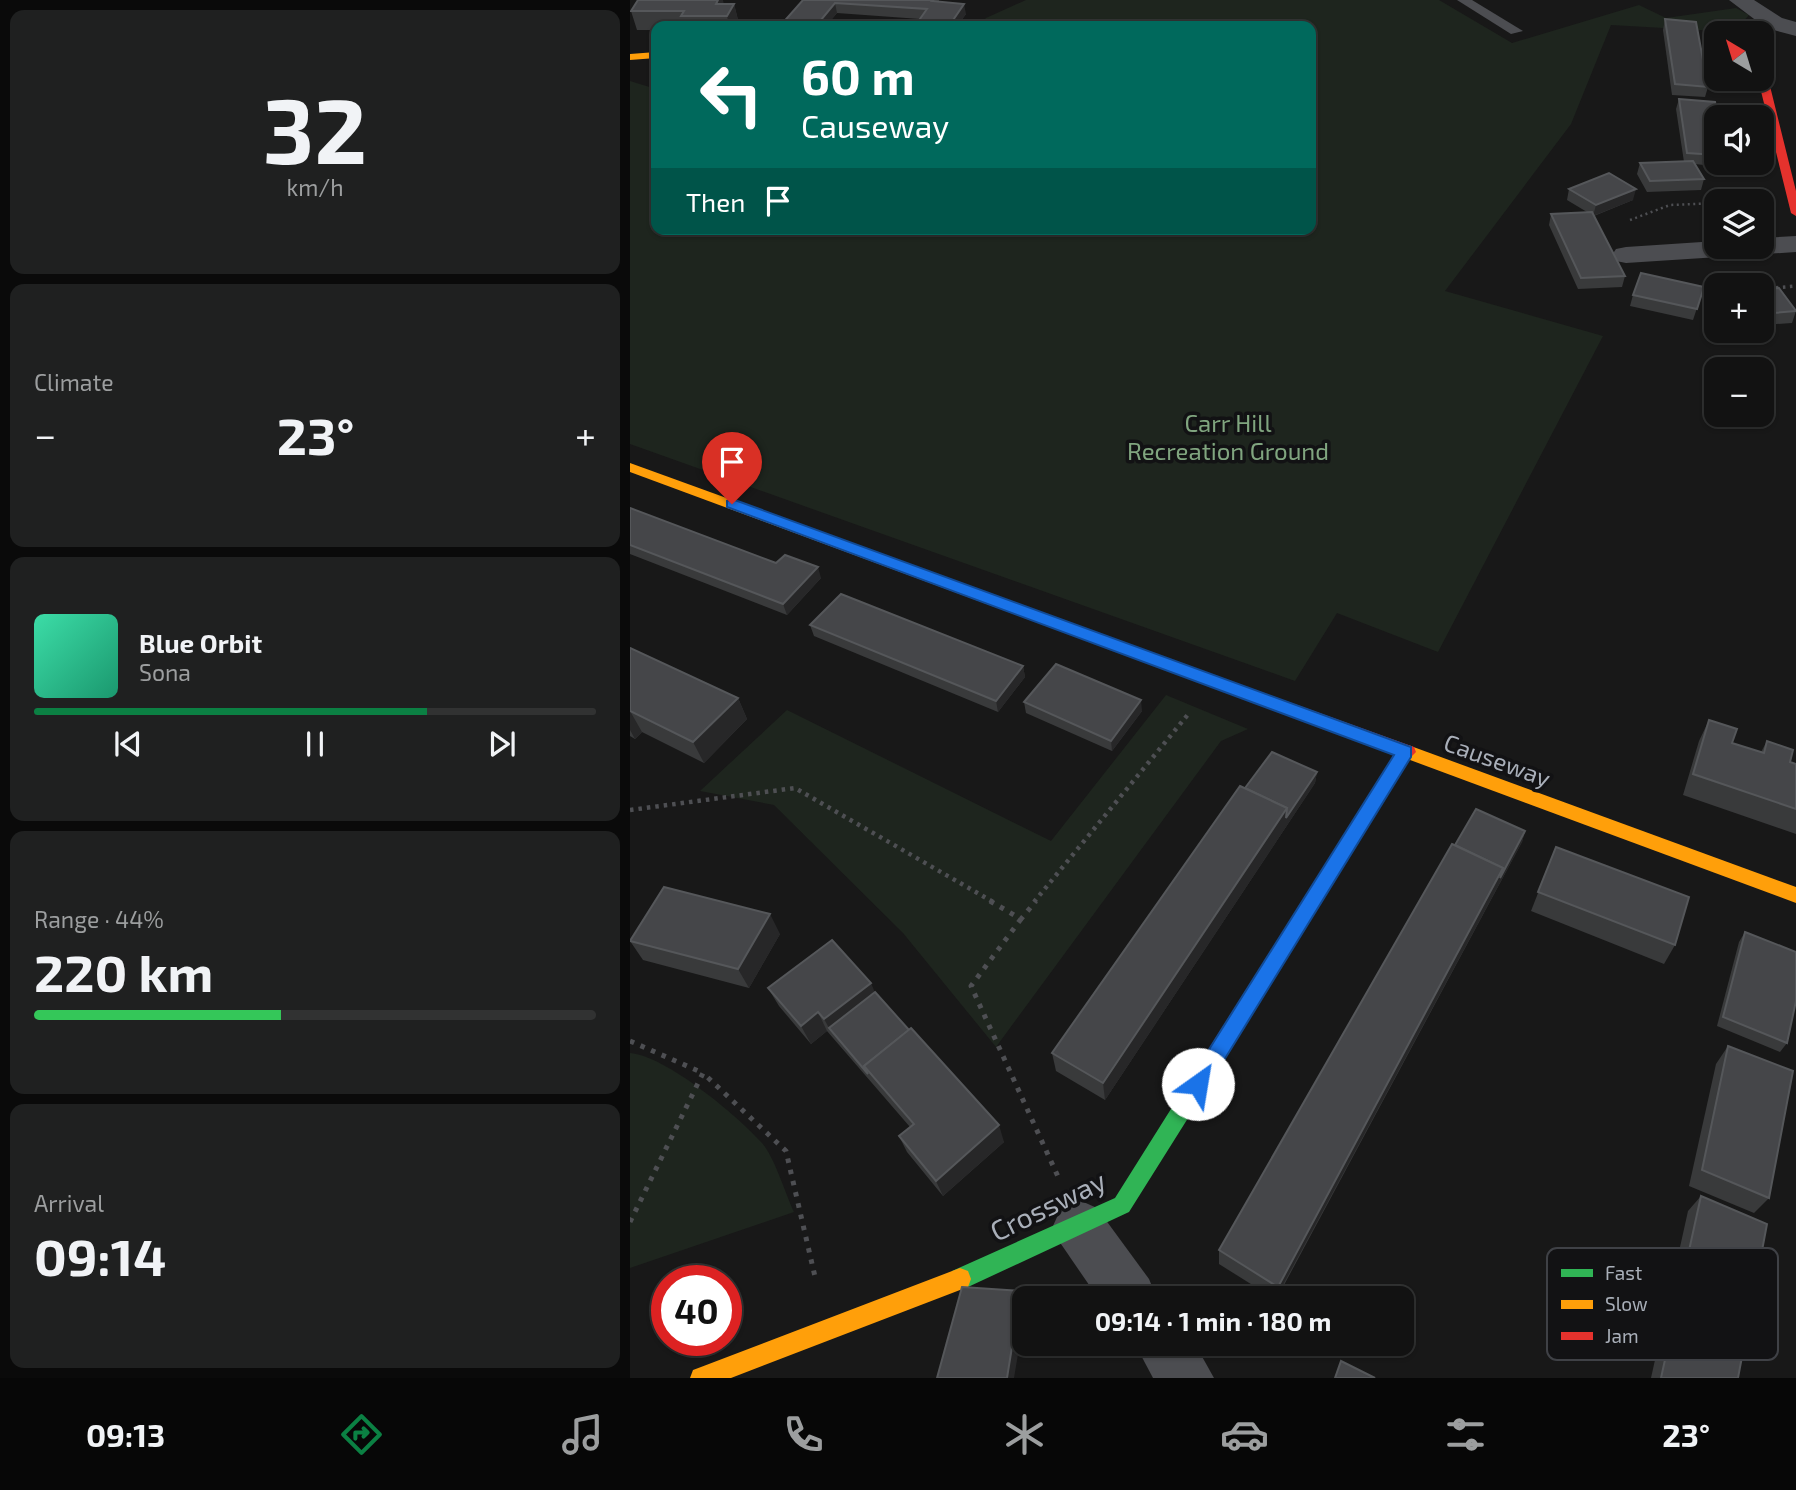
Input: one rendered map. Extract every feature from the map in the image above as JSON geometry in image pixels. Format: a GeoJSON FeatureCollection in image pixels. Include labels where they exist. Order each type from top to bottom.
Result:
{"type":"FeatureCollection","features":[{"type":"Feature","properties":{"kind":"street"},"geometry":{"type":"LineString","coordinates":[[1740,0],[1761,21]]}},
{"type":"Feature","properties":{"kind":"street"},"geometry":{"type":"LineString","coordinates":[[1774,28],[1796,29]]}},
{"type":"Feature","properties":{"kind":"street"},"geometry":{"type":"LineString","coordinates":[[630,57],[651,55]]}},
{"type":"Feature","properties":{"kind":"street"},"geometry":{"type":"LineString","coordinates":[[1768,91],[1788,147],[1796,213]]}},
{"type":"Feature","properties":{"kind":"street"},"geometry":{"type":"LineString","coordinates":[[1774,245],[1796,244]]}},
{"type":"Feature","properties":{"kind":"street"},"geometry":{"type":"LineString","coordinates":[[1626,255],[1704,250]]}},
{"type":"Feature","properties":{"kind":"street","name":"Causeway"},"geometry":{"type":"LineString","coordinates":[[630,467],[1796,895]]}},
{"type":"Feature","properties":{"kind":"street","name":"Crossway"},"geometry":{"type":"LineString","coordinates":[[701,1378],[828,1331],[1079,1226],[1122,1205],[1405,752]]}},
{"type":"Feature","properties":{"kind":"street"},"geometry":{"type":"LineString","coordinates":[[1079,1226],[1122,1286]]}},
{"type":"Feature","properties":{"kind":"street"},"geometry":{"type":"LineString","coordinates":[[1170,1356],[1186,1378]]}},
{"type":"Feature","properties":{"kind":"lane"},"geometry":{"type":"LineString","coordinates":[[1463,0],[1516,31]]}},
{"type":"Feature","properties":{"kind":"path"},"geometry":{"type":"LineString","coordinates":[[1774,288],[1796,286]]}},
{"type":"Feature","properties":{"kind":"path"},"geometry":{"type":"LineString","coordinates":[[1079,1226],[1025,1099],[971,986],[1021,919],[1215,682]]}},
{"type":"Feature","properties":{"kind":"path"},"geometry":{"type":"LineString","coordinates":[[630,810],[795,788],[1021,919]]}},
{"type":"Feature","properties":{"kind":"path"},"geometry":{"type":"LineString","coordinates":[[630,1041],[703,1073],[786,1152],[828,1331]]}},
{"type":"Feature","properties":{"kind":"path"},"geometry":{"type":"LineString","coordinates":[[630,1222],[703,1073]]}},
{"type":"Feature","properties":{"kind":"green space","name":"Carr Hill Recreation Ground"},"geometry":{"type":"Polygon","coordinates":[[[1026,0],[1439,0],[1512,43],[1639,5],[1666,18],[1736,8],[1749,15],[1744,21],[1704,21],[1704,30],[1611,25],[1571,124],[1445,291],[1603,336],[1438,652],[1337,613],[1295,681],[630,444],[630,81],[651,87],[651,235],[1316,235],[1316,21],[983,21],[1026,0]]]}},
{"type":"Feature","properties":{"kind":"green space"},"geometry":{"type":"Polygon","coordinates":[[[1166,695],[1248,729],[1221,741],[996,1047],[903,933],[774,805],[700,791],[787,710],[1051,841],[1166,695]]]}},
{"type":"Feature","properties":{"kind":"green space"},"geometry":{"type":"Polygon","coordinates":[[[630,1053],[662,1064],[681,1075],[751,1131],[771,1157],[794,1212],[630,1268],[630,1053]]]}},
{"type":"Feature","properties":{"kind":"building"},"geometry":{"type":"Polygon","coordinates":[[[638,0],[718,0],[716,4],[734,4],[727,16],[681,16],[684,11],[631,11],[638,0]]]}},
{"type":"Feature","properties":{"kind":"building"},"geometry":{"type":"Polygon","coordinates":[[[803,0],[933,0],[964,4],[952,21],[919,21],[927,9],[835,3],[820,21],[784,21],[803,0]]]}},
{"type":"Feature","properties":{"kind":"building"},"geometry":{"type":"Polygon","coordinates":[[[1665,19],[1696,22],[1704,65],[1704,87],[1675,84],[1665,19]]]}},
{"type":"Feature","properties":{"kind":"building"},"geometry":{"type":"Polygon","coordinates":[[[1679,99],[1715,102],[1716,105],[1704,105],[1704,154],[1687,153],[1679,99]]]}},
{"type":"Feature","properties":{"kind":"building"},"geometry":{"type":"Polygon","coordinates":[[[1693,161],[1704,179],[1650,181],[1640,163],[1693,161]]]}},
{"type":"Feature","properties":{"kind":"building"},"geometry":{"type":"Polygon","coordinates":[[[1609,173],[1636,189],[1596,205],[1569,189],[1609,173]]]}},
{"type":"Feature","properties":{"kind":"building"},"geometry":{"type":"Polygon","coordinates":[[[1592,212],[1625,276],[1581,278],[1551,214],[1592,212]]]}},
{"type":"Feature","properties":{"kind":"building"},"geometry":{"type":"Polygon","coordinates":[[[1641,273],[1704,287],[1697,309],[1633,295],[1641,273]]]}},
{"type":"Feature","properties":{"kind":"building"},"geometry":{"type":"Polygon","coordinates":[[[1774,288],[1779,288],[1796,311],[1774,313],[1774,288]]]}},
{"type":"Feature","properties":{"kind":"building"},"geometry":{"type":"Polygon","coordinates":[[[630,508],[776,563],[785,555],[818,567],[783,604],[630,545],[630,508]]]}},
{"type":"Feature","properties":{"kind":"building"},"geometry":{"type":"Polygon","coordinates":[[[841,594],[1023,666],[996,701],[810,625],[841,594]]]}},
{"type":"Feature","properties":{"kind":"building"},"geometry":{"type":"Polygon","coordinates":[[[630,648],[738,698],[693,742],[630,711],[630,648]]]}},
{"type":"Feature","properties":{"kind":"building"},"geometry":{"type":"Polygon","coordinates":[[[1056,664],[1141,700],[1111,741],[1024,702],[1056,664]]]}},
{"type":"Feature","properties":{"kind":"building"},"geometry":{"type":"Polygon","coordinates":[[[1709,720],[1737,729],[1732,743],[1764,753],[1767,741],[1793,750],[1790,762],[1796,764],[1796,809],[1693,774],[1709,720]]]}},
{"type":"Feature","properties":{"kind":"building"},"geometry":{"type":"Polygon","coordinates":[[[1272,752],[1317,772],[1286,818],[1287,808],[1245,788],[1272,752]]]}},
{"type":"Feature","properties":{"kind":"building"},"geometry":{"type":"Polygon","coordinates":[[[1240,786],[1287,808],[1103,1083],[1052,1053],[1240,786]]]}},
{"type":"Feature","properties":{"kind":"building"},"geometry":{"type":"Polygon","coordinates":[[[1476,809],[1525,831],[1500,878],[1503,868],[1455,845],[1476,809]]]}},
{"type":"Feature","properties":{"kind":"building"},"geometry":{"type":"Polygon","coordinates":[[[1452,844],[1503,868],[1279,1286],[1219,1250],[1452,844]]]}},
{"type":"Feature","properties":{"kind":"building"},"geometry":{"type":"Polygon","coordinates":[[[1556,847],[1689,897],[1675,945],[1538,892],[1556,847]]]}},
{"type":"Feature","properties":{"kind":"building"},"geometry":{"type":"Polygon","coordinates":[[[664,887],[770,914],[738,969],[630,941],[664,887]]]}},
{"type":"Feature","properties":{"kind":"building"},"geometry":{"type":"Polygon","coordinates":[[[1745,932],[1796,952],[1796,1001],[1787,1043],[1723,1017],[1745,932]]]}},
{"type":"Feature","properties":{"kind":"building"},"geometry":{"type":"Polygon","coordinates":[[[832,940],[871,983],[824,1019],[818,1012],[801,1026],[768,988],[832,940]]]}},
{"type":"Feature","properties":{"kind":"building"},"geometry":{"type":"Polygon","coordinates":[[[875,992],[909,1030],[864,1066],[868,1074],[829,1028],[875,992]]]}},
{"type":"Feature","properties":{"kind":"building"},"geometry":{"type":"Polygon","coordinates":[[[911,1028],[999,1125],[936,1181],[899,1136],[914,1124],[864,1066],[911,1028]]]}},
{"type":"Feature","properties":{"kind":"building"},"geometry":{"type":"Polygon","coordinates":[[[1728,1046],[1793,1071],[1769,1198],[1702,1170],[1728,1046]]]}},
{"type":"Feature","properties":{"kind":"building"},"geometry":{"type":"Polygon","coordinates":[[[1701,1196],[1767,1224],[1762,1248],[1690,1248],[1701,1196]]]}},
{"type":"Feature","properties":{"kind":"building"},"geometry":{"type":"Polygon","coordinates":[[[962,1287],[1012,1290],[1012,1347],[1007,1378],[937,1378],[962,1287]]]}},
{"type":"Feature","properties":{"kind":"building"},"geometry":{"type":"Polygon","coordinates":[[[1665,1360],[1741,1360],[1738,1378],[1661,1378],[1665,1360]]]}},
{"type":"Feature","properties":{"kind":"building"},"geometry":{"type":"Polygon","coordinates":[[[1341,1361],[1375,1378],[1335,1378],[1341,1361]]]}},
{"type":"Feature","properties":{"kind":"traffic: fast"},"geometry":{"type":"LineString","coordinates":[[960,1279],[1122,1205],[1205,1073]]}},
{"type":"Feature","properties":{"kind":"traffic: slow"},"geometry":{"type":"LineString","coordinates":[[630,57],[651,55]]}},
{"type":"Feature","properties":{"kind":"traffic: slow"},"geometry":{"type":"LineString","coordinates":[[630,467],[1000,603]]}},
{"type":"Feature","properties":{"kind":"traffic: slow"},"geometry":{"type":"LineString","coordinates":[[1408,752],[1796,895]]}},
{"type":"Feature","properties":{"kind":"traffic: slow"},"geometry":{"type":"LineString","coordinates":[[701,1378],[960,1279]]}},
{"type":"Feature","properties":{"kind":"traffic: jam"},"geometry":{"type":"LineString","coordinates":[[1766,91],[1796,213]]}},
{"type":"Feature","properties":{"kind":"traffic: jam"},"geometry":{"type":"LineString","coordinates":[[1000,603],[1408,752]]}},
{"type":"Feature","properties":{"kind":"traffic: jam"},"geometry":{"type":"LineString","coordinates":[[1205,1073],[1405,752]]}},
{"type":"Feature","properties":{"kind":"route"},"geometry":{"type":"LineString","coordinates":[[732,504],[1405,752],[1198,1084]]}}]}
